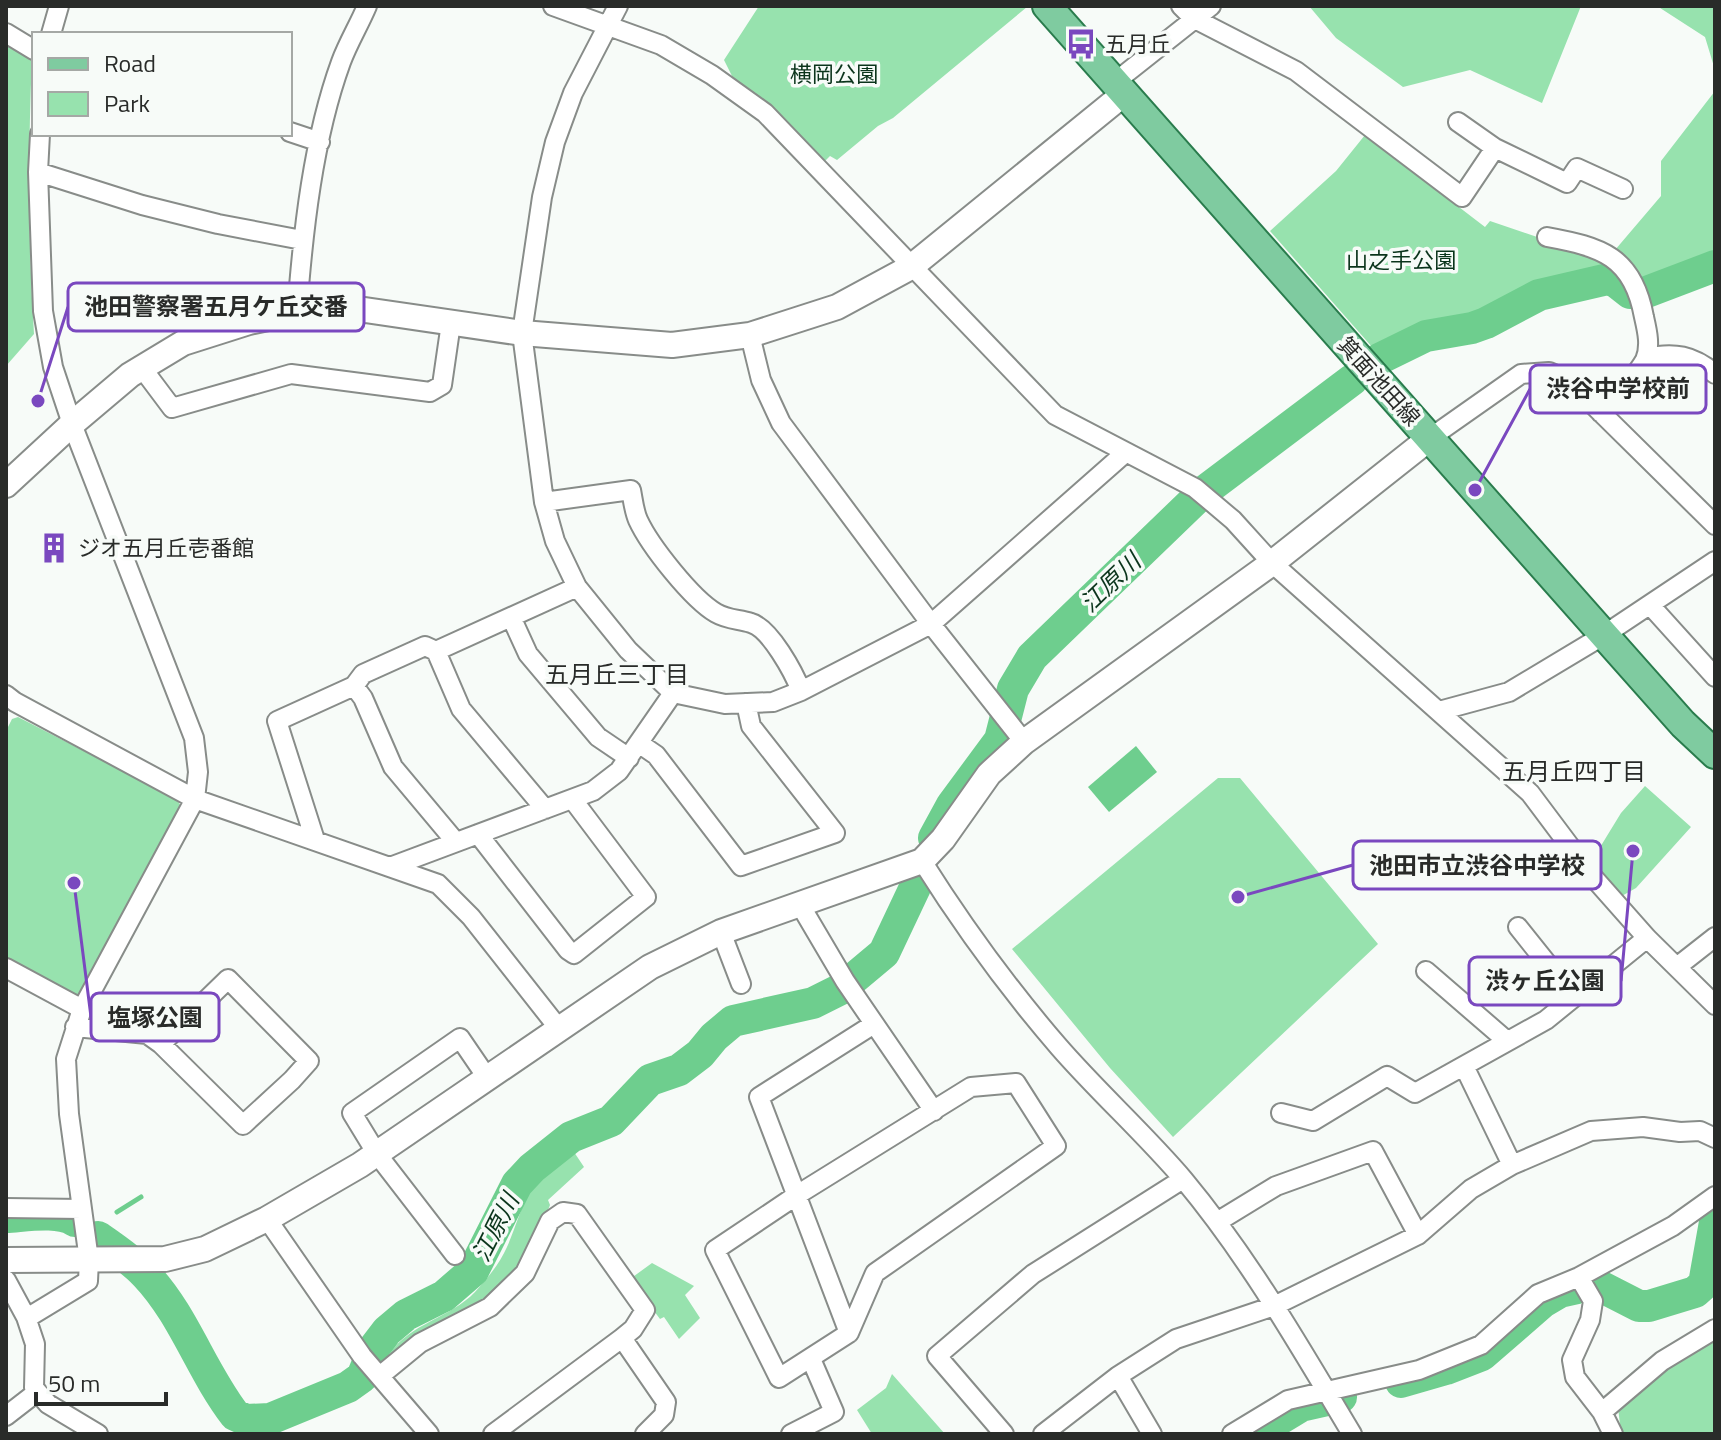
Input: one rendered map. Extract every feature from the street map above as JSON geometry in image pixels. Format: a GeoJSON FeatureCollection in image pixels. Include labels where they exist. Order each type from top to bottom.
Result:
{"type":"FeatureCollection","features":[{"type":"Feature","properties":{"kind":"main road","name":"箕面池田線"},"geometry":{"type":"LineString","coordinates":[[1047,6],[1683,724],[1715,754]]}},
{"type":"Feature","properties":{"kind":"street"},"geometry":{"type":"LineString","coordinates":[[52,32],[59,6]]}},
{"type":"Feature","properties":{"kind":"street"},"geometry":{"type":"LineString","coordinates":[[297,312],[302,240],[320,142],[341,63],[367,6]]}},
{"type":"Feature","properties":{"kind":"street"},"geometry":{"type":"LineString","coordinates":[[553,6],[661,45],[712,75],[765,113],[1055,415],[1195,488],[1233,520],[1272,563],[1530,793],[1593,877],[1647,938],[1715,1005]]}},
{"type":"Feature","properties":{"kind":"street"},"geometry":{"type":"LineString","coordinates":[[618,6],[573,93],[555,142],[542,197],[522,333],[544,502],[555,541],[577,587],[628,650],[673,693],[725,704],[773,702],[801,691],[931,624],[1125,453]]}},
{"type":"Feature","properties":{"kind":"street"},"geometry":{"type":"LineString","coordinates":[[6,485],[72,424],[142,368],[183,343],[249,322],[297,312],[365,310],[522,333],[672,345],[750,335],[837,307],[911,267],[1120,87],[1187,12],[1211,6]]}},
{"type":"Feature","properties":{"kind":"street"},"geometry":{"type":"LineString","coordinates":[[1187,12],[1296,71],[1462,197],[1495,148]]}},
{"type":"Feature","properties":{"kind":"street"},"geometry":{"type":"LineString","coordinates":[[6,33],[32,49]]}},
{"type":"Feature","properties":{"kind":"street"},"geometry":{"type":"LineString","coordinates":[[1458,122],[1495,148],[1567,183],[1577,168],[1623,189]]}},
{"type":"Feature","properties":{"kind":"street"},"geometry":{"type":"LineString","coordinates":[[292,133],[320,142]]}},
{"type":"Feature","properties":{"kind":"street"},"geometry":{"type":"LineString","coordinates":[[27,1318],[88,1281],[89,1260],[69,1114],[66,1059],[78,1018],[195,799],[198,772],[194,738],[72,424],[53,367],[43,311],[38,172],[40,136]]}},
{"type":"Feature","properties":{"kind":"street"},"geometry":{"type":"LineString","coordinates":[[38,172],[142,205],[302,240]]}},
{"type":"Feature","properties":{"kind":"street"},"geometry":{"type":"LineString","coordinates":[[1547,237],[1573,242],[1612,256],[1638,292],[1648,336],[1646,358],[1601,413]]}},
{"type":"Feature","properties":{"kind":"street"},"geometry":{"type":"LineString","coordinates":[[142,368],[172,408],[291,374],[430,392],[442,385],[451,323]]}},
{"type":"Feature","properties":{"kind":"street"},"geometry":{"type":"LineString","coordinates":[[750,335],[761,380],[781,423],[931,624],[1024,742]]}},
{"type":"Feature","properties":{"kind":"street"},"geometry":{"type":"LineString","coordinates":[[1646,358],[1680,354],[1702,363],[1715,374]]}},
{"type":"Feature","properties":{"kind":"street"},"geometry":{"type":"LineString","coordinates":[[6,1260],[130,1259],[188,1255],[267,1219],[377,1154],[650,967],[721,932],[922,861],[943,839],[989,774],[1024,742],[1272,563],[1430,438],[1521,374],[1549,372],[1568,380],[1715,525]]}},
{"type":"Feature","properties":{"kind":"street"},"geometry":{"type":"LineString","coordinates":[[544,502],[631,490],[637,518],[652,544],[700,602],[718,614],[753,623],[761,629],[792,669],[801,691]]}},
{"type":"Feature","properties":{"kind":"street"},"geometry":{"type":"LineString","coordinates":[[1439,711],[1509,692],[1604,635],[1715,561]]}},
{"type":"Feature","properties":{"kind":"street"},"geometry":{"type":"LineString","coordinates":[[436,651],[577,587]]}},
{"type":"Feature","properties":{"kind":"street"},"geometry":{"type":"LineString","coordinates":[[1650,605],[1715,677]]}},
{"type":"Feature","properties":{"kind":"street"},"geometry":{"type":"LineString","coordinates":[[512,619],[528,654],[598,737],[635,751],[656,755],[741,866],[835,833],[751,726],[746,703]]}},
{"type":"Feature","properties":{"kind":"street"},"geometry":{"type":"LineString","coordinates":[[315,840],[277,721],[354,686],[363,674],[425,646],[436,651],[461,709],[545,809]]}},
{"type":"Feature","properties":{"kind":"street"},"geometry":{"type":"LineString","coordinates":[[354,686],[363,698],[393,767],[455,841]]}},
{"type":"Feature","properties":{"kind":"street"},"geometry":{"type":"LineString","coordinates":[[390,867],[593,791],[619,771],[673,693]]}},
{"type":"Feature","properties":{"kind":"street"},"geometry":{"type":"LineString","coordinates":[[9,705],[195,799],[438,884],[471,917],[560,1030]]}},
{"type":"Feature","properties":{"kind":"street"},"geometry":{"type":"LineString","coordinates":[[478,834],[574,954],[646,897],[573,800]]}},
{"type":"Feature","properties":{"kind":"street"},"geometry":{"type":"LineString","coordinates":[[922,861],[969,934],[1059,1047],[1183,1179],[1217,1222],[1274,1306],[1352,1434]]}},
{"type":"Feature","properties":{"kind":"street"},"geometry":{"type":"LineString","coordinates":[[799,903],[848,985],[934,1111]]}},
{"type":"Feature","properties":{"kind":"street"},"geometry":{"type":"LineString","coordinates":[[1518,927],[1574,997]]}},
{"type":"Feature","properties":{"kind":"street"},"geometry":{"type":"LineString","coordinates":[[721,932],[741,984]]}},
{"type":"Feature","properties":{"kind":"street"},"geometry":{"type":"LineString","coordinates":[[1678,966],[1715,937]]}},
{"type":"Feature","properties":{"kind":"street"},"geometry":{"type":"LineString","coordinates":[[1281,1113],[1313,1121],[1387,1076],[1415,1093],[1546,1020],[1647,938]]}},
{"type":"Feature","properties":{"kind":"street"},"geometry":{"type":"LineString","coordinates":[[6,968],[78,1018],[147,1034],[243,1125],[309,1061],[228,979],[161,1044]]}},
{"type":"Feature","properties":{"kind":"street"},"geometry":{"type":"LineString","coordinates":[[1426,971],[1507,1041]]}},
{"type":"Feature","properties":{"kind":"street"},"geometry":{"type":"LineString","coordinates":[[849,1333],[759,1097],[874,1024]]}},
{"type":"Feature","properties":{"kind":"street"},"geometry":{"type":"LineString","coordinates":[[455,1255],[377,1154],[352,1113],[460,1038],[488,1079]]}},
{"type":"Feature","properties":{"kind":"street"},"geometry":{"type":"LineString","coordinates":[[1464,1066],[1512,1165]]}},
{"type":"Feature","properties":{"kind":"street"},"geometry":{"type":"LineString","coordinates":[[1016,1083],[1056,1146],[875,1273],[849,1333],[779,1378],[715,1250],[797,1195],[971,1087],[1016,1083]]}},
{"type":"Feature","properties":{"kind":"street"},"geometry":{"type":"LineString","coordinates":[[1043,1434],[1118,1376],[1176,1339],[1274,1306],[1418,1235],[1471,1189],[1512,1165],[1591,1131],[1643,1127],[1700,1131],[1715,1138]]}},
{"type":"Feature","properties":{"kind":"street"},"geometry":{"type":"LineString","coordinates":[[1217,1222],[1276,1186],[1373,1151],[1418,1235]]}},
{"type":"Feature","properties":{"kind":"street"},"geometry":{"type":"LineString","coordinates":[[1004,1434],[937,1356],[1033,1274],[1183,1179]]}},
{"type":"Feature","properties":{"kind":"street"},"geometry":{"type":"LineString","coordinates":[[1232,1434],[1288,1400],[1419,1370],[1481,1345],[1538,1294],[1579,1277],[1673,1226],[1715,1196]]}},
{"type":"Feature","properties":{"kind":"street"},"geometry":{"type":"LineString","coordinates":[[6,1208],[82,1209]]}},
{"type":"Feature","properties":{"kind":"street"},"geometry":{"type":"LineString","coordinates":[[380,1374],[420,1343],[490,1307],[525,1273],[550,1221],[563,1212],[577,1214],[645,1310],[633,1329],[622,1338],[493,1434]]}},
{"type":"Feature","properties":{"kind":"street"},"geometry":{"type":"LineString","coordinates":[[267,1219],[362,1356],[424,1429],[401,1434]]}},
{"type":"Feature","properties":{"kind":"street"},"geometry":{"type":"LineString","coordinates":[[1579,1277],[1593,1301],[1590,1320],[1572,1360],[1575,1377],[1602,1412],[1613,1434]]}},
{"type":"Feature","properties":{"kind":"street"},"geometry":{"type":"LineString","coordinates":[[6,1280],[27,1318],[35,1344],[34,1388],[48,1404],[98,1434]]}},
{"type":"Feature","properties":{"kind":"street"},"geometry":{"type":"LineString","coordinates":[[1602,1412],[1662,1361],[1715,1329]]}},
{"type":"Feature","properties":{"kind":"street"},"geometry":{"type":"LineString","coordinates":[[622,1338],[666,1402],[664,1415],[645,1434]]}},
{"type":"Feature","properties":{"kind":"street"},"geometry":{"type":"LineString","coordinates":[[792,1434],[834,1412],[811,1359]]}},
{"type":"Feature","properties":{"kind":"street"},"geometry":{"type":"LineString","coordinates":[[1118,1376],[1152,1434]]}},
{"type":"Feature","properties":{"kind":"street"},"geometry":{"type":"LineString","coordinates":[[6,1416],[37,1392]]}},
{"type":"Feature","properties":{"kind":"green space","name":"横岡公園"},"geometry":{"type":"Polygon","coordinates":[[[759,6],[1027,7],[893,118],[878,126],[837,160],[830,156],[822,164],[762,100],[733,78],[724,60],[759,6]]]}},
{"type":"Feature","properties":{"kind":"green space"},"geometry":{"type":"Polygon","coordinates":[[[1309,6],[1581,6],[1542,103],[1470,70],[1403,87],[1336,38],[1309,6]]]}},
{"type":"Feature","properties":{"kind":"green space"},"geometry":{"type":"Polygon","coordinates":[[[1657,6],[1715,6],[1715,70],[1705,37],[1657,6]]]}},
{"type":"Feature","properties":{"kind":"green space"},"geometry":{"type":"Polygon","coordinates":[[[6,42],[32,58],[29,196],[34,334],[6,366],[6,42]]]}},
{"type":"Feature","properties":{"kind":"green space"},"geometry":{"type":"Polygon","coordinates":[[[1715,91],[1715,260],[1634,296],[1615,250],[1661,196],[1661,161],[1715,91]]]}},
{"type":"Feature","properties":{"kind":"green space","name":"山之手公園"},"geometry":{"type":"Polygon","coordinates":[[[1365,135],[1485,227],[1490,221],[1575,250],[1611,265],[1627,286],[1613,277],[1600,277],[1536,291],[1484,322],[1421,335],[1380,356],[1270,231],[1336,171],[1365,135]]]}},
{"type":"Feature","properties":{"kind":"green space"},"geometry":{"type":"Polygon","coordinates":[[[18,717],[177,799],[182,809],[84,991],[79,995],[6,957],[6,731],[12,719],[18,717]]]}},
{"type":"Feature","properties":{"kind":"green space"},"geometry":{"type":"Polygon","coordinates":[[[1218,778],[1240,778],[1378,944],[1173,1137],[1110,1068],[1012,949],[1218,778]]]}},
{"type":"Feature","properties":{"kind":"green space"},"geometry":{"type":"Polygon","coordinates":[[[1645,786],[1691,827],[1636,888],[1620,897],[1591,862],[1621,813],[1645,786]]]}},
{"type":"Feature","properties":{"kind":"green space"},"geometry":{"type":"Polygon","coordinates":[[[574,1152],[584,1167],[548,1200],[550,1205],[534,1245],[516,1273],[469,1312],[398,1353],[390,1353],[409,1334],[475,1292],[504,1253],[532,1189],[574,1152]]]}},
{"type":"Feature","properties":{"kind":"green space"},"geometry":{"type":"Polygon","coordinates":[[[652,1263],[694,1286],[685,1295],[700,1318],[679,1339],[630,1279],[652,1263]]]}},
{"type":"Feature","properties":{"kind":"green space"},"geometry":{"type":"Polygon","coordinates":[[[1715,1340],[1715,1434],[1621,1434],[1618,1407],[1664,1369],[1715,1340]]]}},
{"type":"Feature","properties":{"kind":"green space"},"geometry":{"type":"Polygon","coordinates":[[[892,1374],[945,1434],[872,1434],[857,1410],[886,1388],[892,1374]]]}},
{"type":"Feature","properties":{"kind":"shaded area"},"geometry":{"type":"Polygon","coordinates":[[[1136,746],[1157,772],[1109,812],[1088,787],[1136,746]]]}},
{"type":"Feature","properties":{"kind":"waterway","name":"江原川"},"geometry":{"type":"LineString","coordinates":[[1379,359],[1426,336],[1486,323],[1539,295],[1608,279],[1630,293],[1644,293],[1715,266]]}},
{"type":"Feature","properties":{"kind":"waterway","name":"江原川"},"geometry":{"type":"LineString","coordinates":[[934,838],[952,805],[1000,740],[1013,689],[1032,657],[1202,493],[1352,380]]}},
{"type":"Feature","properties":{"kind":"waterway","name":"江原川"},"geometry":{"type":"LineString","coordinates":[[98,1237],[135,1264],[159,1291],[235,1415],[246,1420],[270,1419],[348,1387],[362,1377],[374,1348],[387,1331],[406,1315],[444,1296],[473,1271],[517,1184],[532,1168],[571,1137],[611,1121],[650,1080],[679,1070],[733,1021],[813,1003],[841,989],[884,953],[918,881]]}},
{"type":"Feature","properties":{"kind":"waterway"},"geometry":{"type":"LineString","coordinates":[[117,1212],[141,1197]]}},
{"type":"Feature","properties":{"kind":"waterway","name":"江原川"},"geometry":{"type":"LineString","coordinates":[[6,1217],[51,1215],[75,1221]]}},
{"type":"Feature","properties":{"kind":"waterway"},"geometry":{"type":"LineString","coordinates":[[1401,1382],[1482,1355],[1543,1302],[1560,1292],[1596,1284],[1639,1306],[1649,1306],[1695,1292],[1704,1284],[1715,1222]]}},
{"type":"Feature","properties":{"kind":"waterway"},"geometry":{"type":"LineString","coordinates":[[1255,1434],[1301,1406],[1341,1397]]}},
{"type":"Feature","properties":{"kind":"place","name":"五月丘"},"geometry":{"type":"Point","coordinates":[1081,44]}},
{"type":"Feature","properties":{"kind":"place","name":"池田警察署五月ケ丘交番"},"geometry":{"type":"Point","coordinates":[38,401]}},
{"type":"Feature","properties":{"kind":"place","name":"渋谷中学校前"},"geometry":{"type":"Point","coordinates":[1475,490]}},
{"type":"Feature","properties":{"kind":"place","name":"ジオ五月丘壱番館"},"geometry":{"type":"Point","coordinates":[54,548]}},
{"type":"Feature","properties":{"kind":"place","name":"渋ヶ丘公園"},"geometry":{"type":"Point","coordinates":[1633,851]}},
{"type":"Feature","properties":{"kind":"place","name":"塩塚公園"},"geometry":{"type":"Point","coordinates":[74,883]}},
{"type":"Feature","properties":{"kind":"place","name":"池田市立渋谷中学校"},"geometry":{"type":"Point","coordinates":[1238,897]}},
{"type":"Feature","properties":{"kind":"district","name":"五月丘三丁目"},"geometry":{"type":"Point","coordinates":[617,674]}},
{"type":"Feature","properties":{"kind":"district","name":"五月丘四丁目"},"geometry":{"type":"Point","coordinates":[1574,771]}}]}
